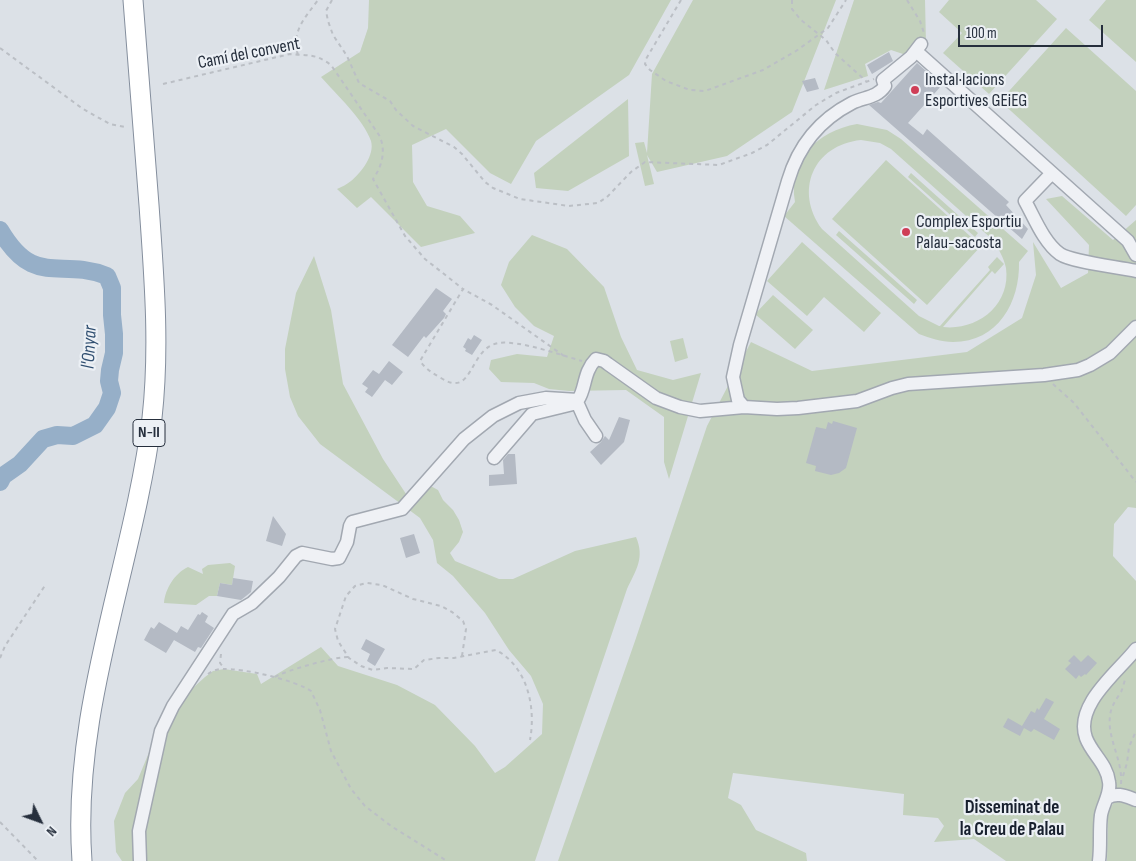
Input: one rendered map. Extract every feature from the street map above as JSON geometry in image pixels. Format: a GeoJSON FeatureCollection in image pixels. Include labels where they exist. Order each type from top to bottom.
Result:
{"type":"FeatureCollection","features":[{"type":"Feature","properties":{"kind":"highway","name":"N-II"},"geometry":{"type":"LineString","coordinates":[[82,861],[81,787],[90,712],[100,658],[139,491],[152,418],[155,378],[154,274],[133,0]]}},
{"type":"Feature","properties":{"kind":"street"},"geometry":{"type":"LineString","coordinates":[[744,407],[738,400],[733,377],[740,344],[792,166],[801,148],[822,124],[853,102],[880,93],[885,86],[883,80],[919,48],[989,116],[1128,241],[1136,255]]}},
{"type":"Feature","properties":{"kind":"street"},"geometry":{"type":"LineString","coordinates":[[1052,173],[1025,201],[1044,237],[1059,254],[1073,259],[1136,271]]}},
{"type":"Feature","properties":{"kind":"street"},"geometry":{"type":"LineString","coordinates":[[494,458],[532,414],[577,401],[591,364],[596,359],[604,361],[656,398],[680,407],[700,411],[744,407],[798,408],[857,401],[908,384],[1044,376],[1078,370],[1090,365],[1114,349],[1136,327]]}},
{"type":"Feature","properties":{"kind":"street"},"geometry":{"type":"LineString","coordinates":[[140,861],[139,831],[162,731],[173,706],[233,614],[252,604],[280,577],[296,556],[302,553],[332,559],[339,558],[348,542],[352,522],[402,509],[464,439],[493,416],[519,403],[546,398],[577,401]]}},
{"type":"Feature","properties":{"kind":"street"},"geometry":{"type":"LineString","coordinates":[[577,401],[585,420],[596,436]]}},
{"type":"Feature","properties":{"kind":"street"},"geometry":{"type":"LineString","coordinates":[[1099,861],[1101,818],[1110,783],[1106,768],[1086,739],[1083,726],[1087,709],[1110,677],[1136,649]]}},
{"type":"Feature","properties":{"kind":"street"},"geometry":{"type":"LineString","coordinates":[[1107,798],[1113,794],[1120,794],[1136,800]]}},
{"type":"Feature","properties":{"kind":"path"},"geometry":{"type":"LineString","coordinates":[[298,55],[295,44],[297,33],[318,0]]}},
{"type":"Feature","properties":{"kind":"path"},"geometry":{"type":"LineString","coordinates":[[332,0],[326,11],[328,21],[333,35],[347,56],[359,82],[390,101],[412,126],[454,147],[485,182],[493,188],[520,199],[569,206],[588,205],[598,203],[607,197],[631,172],[644,162],[693,165],[719,165],[730,162],[752,154],[816,105],[836,93],[876,78],[883,80]]}},
{"type":"Feature","properties":{"kind":"path"},"geometry":{"type":"LineString","coordinates":[[681,0],[646,59],[645,64],[650,70],[666,81],[690,90],[705,91],[764,70],[796,51],[828,28],[846,0]]}},
{"type":"Feature","properties":{"kind":"path"},"geometry":{"type":"LineString","coordinates":[[792,0],[792,9],[800,20],[826,40],[835,53],[866,82]]}},
{"type":"Feature","properties":{"kind":"path"},"geometry":{"type":"LineString","coordinates":[[907,0],[923,28],[919,48]]}},
{"type":"Feature","properties":{"kind":"path"},"geometry":{"type":"LineString","coordinates":[[0,48],[83,109],[110,124],[125,127]]}},
{"type":"Feature","properties":{"kind":"path","name":"Camí del convent"},"geometry":{"type":"LineString","coordinates":[[163,84],[290,54],[310,54],[322,58],[330,65],[383,143],[384,151],[377,173],[373,179],[405,236],[425,259],[463,289],[492,305],[564,356]]}},
{"type":"Feature","properties":{"kind":"path"},"geometry":{"type":"LineString","coordinates":[[463,289],[420,361],[426,369],[447,382],[458,384],[465,379],[482,352],[488,347],[499,343],[521,345],[591,364]]}},
{"type":"Feature","properties":{"kind":"path"},"geometry":{"type":"LineString","coordinates":[[1044,376],[1074,403],[1136,482]]}},
{"type":"Feature","properties":{"kind":"path"},"geometry":{"type":"LineString","coordinates":[[462,656],[466,629],[459,616],[441,606],[424,603],[382,584],[374,583],[355,586],[346,596],[335,629],[338,641],[349,658],[361,666],[373,670],[387,668],[414,670],[424,660],[462,656],[496,650],[511,661],[520,673],[528,690],[533,724],[530,740]]}},
{"type":"Feature","properties":{"kind":"path"},"geometry":{"type":"LineString","coordinates":[[0,658],[5,646],[46,584]]}},
{"type":"Feature","properties":{"kind":"path"},"geometry":{"type":"LineString","coordinates":[[275,678],[278,675],[326,659],[349,658]]}},
{"type":"Feature","properties":{"kind":"path"},"geometry":{"type":"LineString","coordinates":[[224,668],[294,682],[311,691],[320,710],[332,752],[350,789],[365,806],[391,826],[446,861]]}},
{"type":"Feature","properties":{"kind":"path"},"geometry":{"type":"LineString","coordinates":[[1122,778],[1120,760],[1110,730],[1110,717],[1112,704],[1122,690],[1126,675]]}},
{"type":"Feature","properties":{"kind":"path"},"geometry":{"type":"LineString","coordinates":[[1120,794],[1129,747],[1136,731]]}},
{"type":"Feature","properties":{"kind":"path"},"geometry":{"type":"LineString","coordinates":[[0,822],[38,861]]}},
{"type":"Feature","properties":{"kind":"green space"},"geometry":{"type":"Polygon","coordinates":[[[369,0],[671,0],[629,75],[536,141],[511,184],[490,173],[446,129],[412,145],[413,182],[427,206],[460,216],[475,233],[421,247],[371,197],[357,208],[337,189],[351,181],[363,169],[369,158],[372,146],[367,133],[356,116],[321,77],[360,52],[368,28],[369,0]]]}},
{"type":"Feature","properties":{"kind":"green space"},"geometry":{"type":"Polygon","coordinates":[[[693,0],[836,0],[792,112],[727,156],[657,172],[647,155],[654,184],[645,186],[635,143],[644,142],[647,153],[652,74],[693,0]]]}},
{"type":"Feature","properties":{"kind":"green space"},"geometry":{"type":"Polygon","coordinates":[[[854,0],[925,0],[926,44],[906,55],[891,50],[865,64],[868,76],[824,90],[854,0]]]}},
{"type":"Feature","properties":{"kind":"green space"},"geometry":{"type":"Polygon","coordinates":[[[949,0],[1036,0],[1057,19],[989,94],[943,53],[962,33],[939,12],[949,0]]]}},
{"type":"Feature","properties":{"kind":"green space"},"geometry":{"type":"Polygon","coordinates":[[[1106,0],[1136,0],[1136,62],[1089,20],[1106,0]]]}},
{"type":"Feature","properties":{"kind":"green space"},"geometry":{"type":"Polygon","coordinates":[[[1066,28],[1136,91],[1136,205],[1126,216],[1000,101],[1066,28]]]}},
{"type":"Feature","properties":{"kind":"green space"},"geometry":{"type":"Polygon","coordinates":[[[628,99],[629,156],[568,191],[536,188],[534,173],[628,99]]]}},
{"type":"Feature","properties":{"kind":"green space"},"geometry":{"type":"Polygon","coordinates":[[[857,124],[887,130],[901,139],[1028,251],[1019,262],[1018,277],[1010,305],[994,327],[982,335],[969,340],[953,342],[940,341],[919,334],[784,216],[795,202],[794,187],[796,173],[808,150],[829,133],[857,124]],[[861,140],[844,144],[820,160],[813,172],[809,185],[810,200],[814,214],[822,229],[919,316],[939,326],[990,270],[988,267],[997,257],[1004,264],[995,274],[992,271],[943,327],[968,325],[979,320],[997,304],[1003,293],[1006,281],[1006,268],[999,250],[993,240],[891,149],[880,143],[861,140]]]}},
{"type":"Feature","properties":{"kind":"green space","name":"Complex Esportiu Palau-sacosta"},"geometry":{"type":"Polygon","coordinates":[[[886,160],[981,246],[927,305],[832,219],[886,160]]]}},
{"type":"Feature","properties":{"kind":"green space"},"geometry":{"type":"Polygon","coordinates":[[[911,173],[978,233],[975,237],[908,177],[911,173]]]}},
{"type":"Feature","properties":{"kind":"green space"},"geometry":{"type":"Polygon","coordinates":[[[1062,196],[1113,240],[1136,220],[1136,508],[1128,507],[1114,524],[1113,556],[1136,581],[1136,795],[1106,787],[1093,861],[1006,861],[974,839],[934,842],[944,826],[938,818],[903,815],[904,794],[733,773],[728,798],[741,805],[756,830],[806,853],[807,861],[558,861],[635,641],[707,426],[751,342],[812,371],[967,352],[1022,318],[1036,275],[1033,242],[1061,288],[1088,273],[1089,245],[1046,199],[1062,196]]]}},
{"type":"Feature","properties":{"kind":"green space"},"geometry":{"type":"Polygon","coordinates":[[[839,231],[917,300],[914,304],[836,235],[839,231]]]}},
{"type":"Feature","properties":{"kind":"green space"},"geometry":{"type":"Polygon","coordinates":[[[532,235],[567,249],[604,287],[621,337],[637,370],[673,380],[701,373],[669,479],[664,462],[664,417],[626,390],[569,391],[549,389],[534,383],[501,382],[489,369],[491,360],[517,354],[547,357],[554,336],[534,326],[515,307],[501,285],[509,262],[532,235]]]}},
{"type":"Feature","properties":{"kind":"green space"},"geometry":{"type":"Polygon","coordinates":[[[802,242],[881,313],[864,332],[824,297],[807,316],[767,281],[802,242]]]}},
{"type":"Feature","properties":{"kind":"green space"},"geometry":{"type":"Polygon","coordinates":[[[314,256],[331,310],[343,384],[383,459],[410,500],[425,483],[438,490],[443,500],[453,510],[463,532],[459,542],[450,553],[455,561],[499,579],[513,579],[575,551],[636,537],[639,544],[638,564],[627,589],[535,861],[122,861],[116,852],[114,821],[125,793],[138,779],[150,750],[157,748],[173,706],[213,671],[224,669],[257,674],[261,684],[321,647],[338,666],[397,685],[435,705],[475,746],[495,773],[505,767],[542,734],[543,704],[531,676],[509,650],[485,613],[453,576],[437,563],[433,540],[420,518],[320,444],[298,416],[290,397],[285,369],[285,349],[296,293],[314,256]]]}},
{"type":"Feature","properties":{"kind":"green space"},"geometry":{"type":"Polygon","coordinates":[[[773,295],[813,330],[795,349],[755,314],[773,295]]]}},
{"type":"Feature","properties":{"kind":"green space"},"geometry":{"type":"Polygon","coordinates":[[[683,338],[688,358],[675,362],[670,341],[683,338]]]}},
{"type":"Feature","properties":{"kind":"green space"},"geometry":{"type":"Polygon","coordinates":[[[230,563],[235,566],[232,585],[220,583],[217,596],[209,596],[196,605],[164,603],[166,592],[183,570],[188,567],[203,574],[202,569],[208,565],[230,563]]]}},
{"type":"Feature","properties":{"kind":"green space"},"geometry":{"type":"Polygon","coordinates":[[[1114,802],[1136,807],[1136,861],[1107,861],[1108,812],[1114,802]]]}},
{"type":"Feature","properties":{"kind":"building"},"geometry":{"type":"Polygon","coordinates":[[[889,52],[893,61],[872,74],[867,65],[889,52]]]}},
{"type":"Feature","properties":{"kind":"building","name":"Complex Esportiu Palau-sacosta"},"geometry":{"type":"Polygon","coordinates":[[[917,63],[942,85],[908,123],[923,135],[927,129],[1009,202],[1006,205],[1028,229],[1022,239],[869,105],[881,103],[917,63]]]}},
{"type":"Feature","properties":{"kind":"building"},"geometry":{"type":"Polygon","coordinates":[[[815,78],[819,89],[807,92],[802,81],[815,78]]]}},
{"type":"Feature","properties":{"kind":"building"},"geometry":{"type":"Polygon","coordinates":[[[436,288],[452,299],[443,311],[446,314],[426,338],[424,336],[408,357],[392,345],[436,288]]]}},
{"type":"Feature","properties":{"kind":"building"},"geometry":{"type":"Polygon","coordinates":[[[474,335],[482,340],[472,355],[465,351],[466,349],[463,347],[468,338],[471,340],[474,335]]]}},
{"type":"Feature","properties":{"kind":"building"},"geometry":{"type":"Polygon","coordinates":[[[389,361],[403,372],[392,385],[385,380],[372,397],[365,392],[368,388],[362,384],[373,370],[379,374],[389,361]]]}},
{"type":"Feature","properties":{"kind":"building"},"geometry":{"type":"Polygon","coordinates":[[[619,417],[630,420],[624,442],[601,465],[590,452],[605,436],[609,440],[619,417]]]}},
{"type":"Feature","properties":{"kind":"building"},"geometry":{"type":"Polygon","coordinates":[[[833,421],[857,428],[846,468],[839,473],[831,475],[815,471],[816,466],[806,463],[816,427],[826,429],[828,422],[832,424],[833,421]]]}},
{"type":"Feature","properties":{"kind":"building"},"geometry":{"type":"Polygon","coordinates":[[[508,454],[515,454],[517,484],[489,486],[489,475],[504,474],[503,460],[508,454]]]}},
{"type":"Feature","properties":{"kind":"building"},"geometry":{"type":"Polygon","coordinates":[[[273,516],[286,534],[282,546],[266,541],[273,516]]]}},
{"type":"Feature","properties":{"kind":"building"},"geometry":{"type":"Polygon","coordinates":[[[414,534],[420,553],[406,558],[400,538],[414,534]]]}},
{"type":"Feature","properties":{"kind":"building"},"geometry":{"type":"Polygon","coordinates":[[[233,578],[253,581],[251,592],[241,600],[217,596],[220,583],[232,585],[233,578]]]}},
{"type":"Feature","properties":{"kind":"building"},"geometry":{"type":"Polygon","coordinates":[[[202,612],[208,616],[205,622],[214,628],[201,648],[198,647],[195,652],[174,640],[166,653],[144,640],[151,627],[154,629],[159,622],[177,633],[181,626],[188,630],[198,614],[200,615],[202,612]]]}},
{"type":"Feature","properties":{"kind":"building"},"geometry":{"type":"Polygon","coordinates":[[[366,639],[385,649],[375,666],[367,661],[370,654],[361,649],[366,639]]]}},
{"type":"Feature","properties":{"kind":"building"},"geometry":{"type":"Polygon","coordinates":[[[1074,655],[1081,662],[1088,655],[1097,663],[1086,675],[1081,677],[1079,675],[1076,679],[1065,669],[1071,663],[1068,661],[1074,655]]]}},
{"type":"Feature","properties":{"kind":"building"},"geometry":{"type":"Polygon","coordinates":[[[1046,698],[1054,702],[1044,719],[1060,729],[1054,740],[1034,729],[1031,732],[1024,728],[1020,736],[1003,727],[1008,718],[1022,726],[1031,711],[1035,713],[1037,708],[1039,710],[1046,698]]]}},
{"type":"Feature","properties":{"kind":"waterway","name":"l'Onyar"},"geometry":{"type":"LineString","coordinates":[[0,230],[13,248],[25,259],[37,265],[49,268],[90,271],[107,276],[112,288],[114,334],[114,353],[109,381],[112,393],[107,408],[95,425],[73,436],[57,435],[43,439],[20,464],[3,476],[0,482]]}},
{"type":"Feature","properties":{"kind":"place","name":"Instal·lacions Esportives GEiEG"},"geometry":{"type":"Point","coordinates":[915,90]}},
{"type":"Feature","properties":{"kind":"place","name":"Complex Esportiu Palau-sacosta"},"geometry":{"type":"Point","coordinates":[906,232]}},
{"type":"Feature","properties":{"kind":"district","name":"Disseminat de la Creu de Palau"},"geometry":{"type":"Point","coordinates":[1012,819]}}]}
